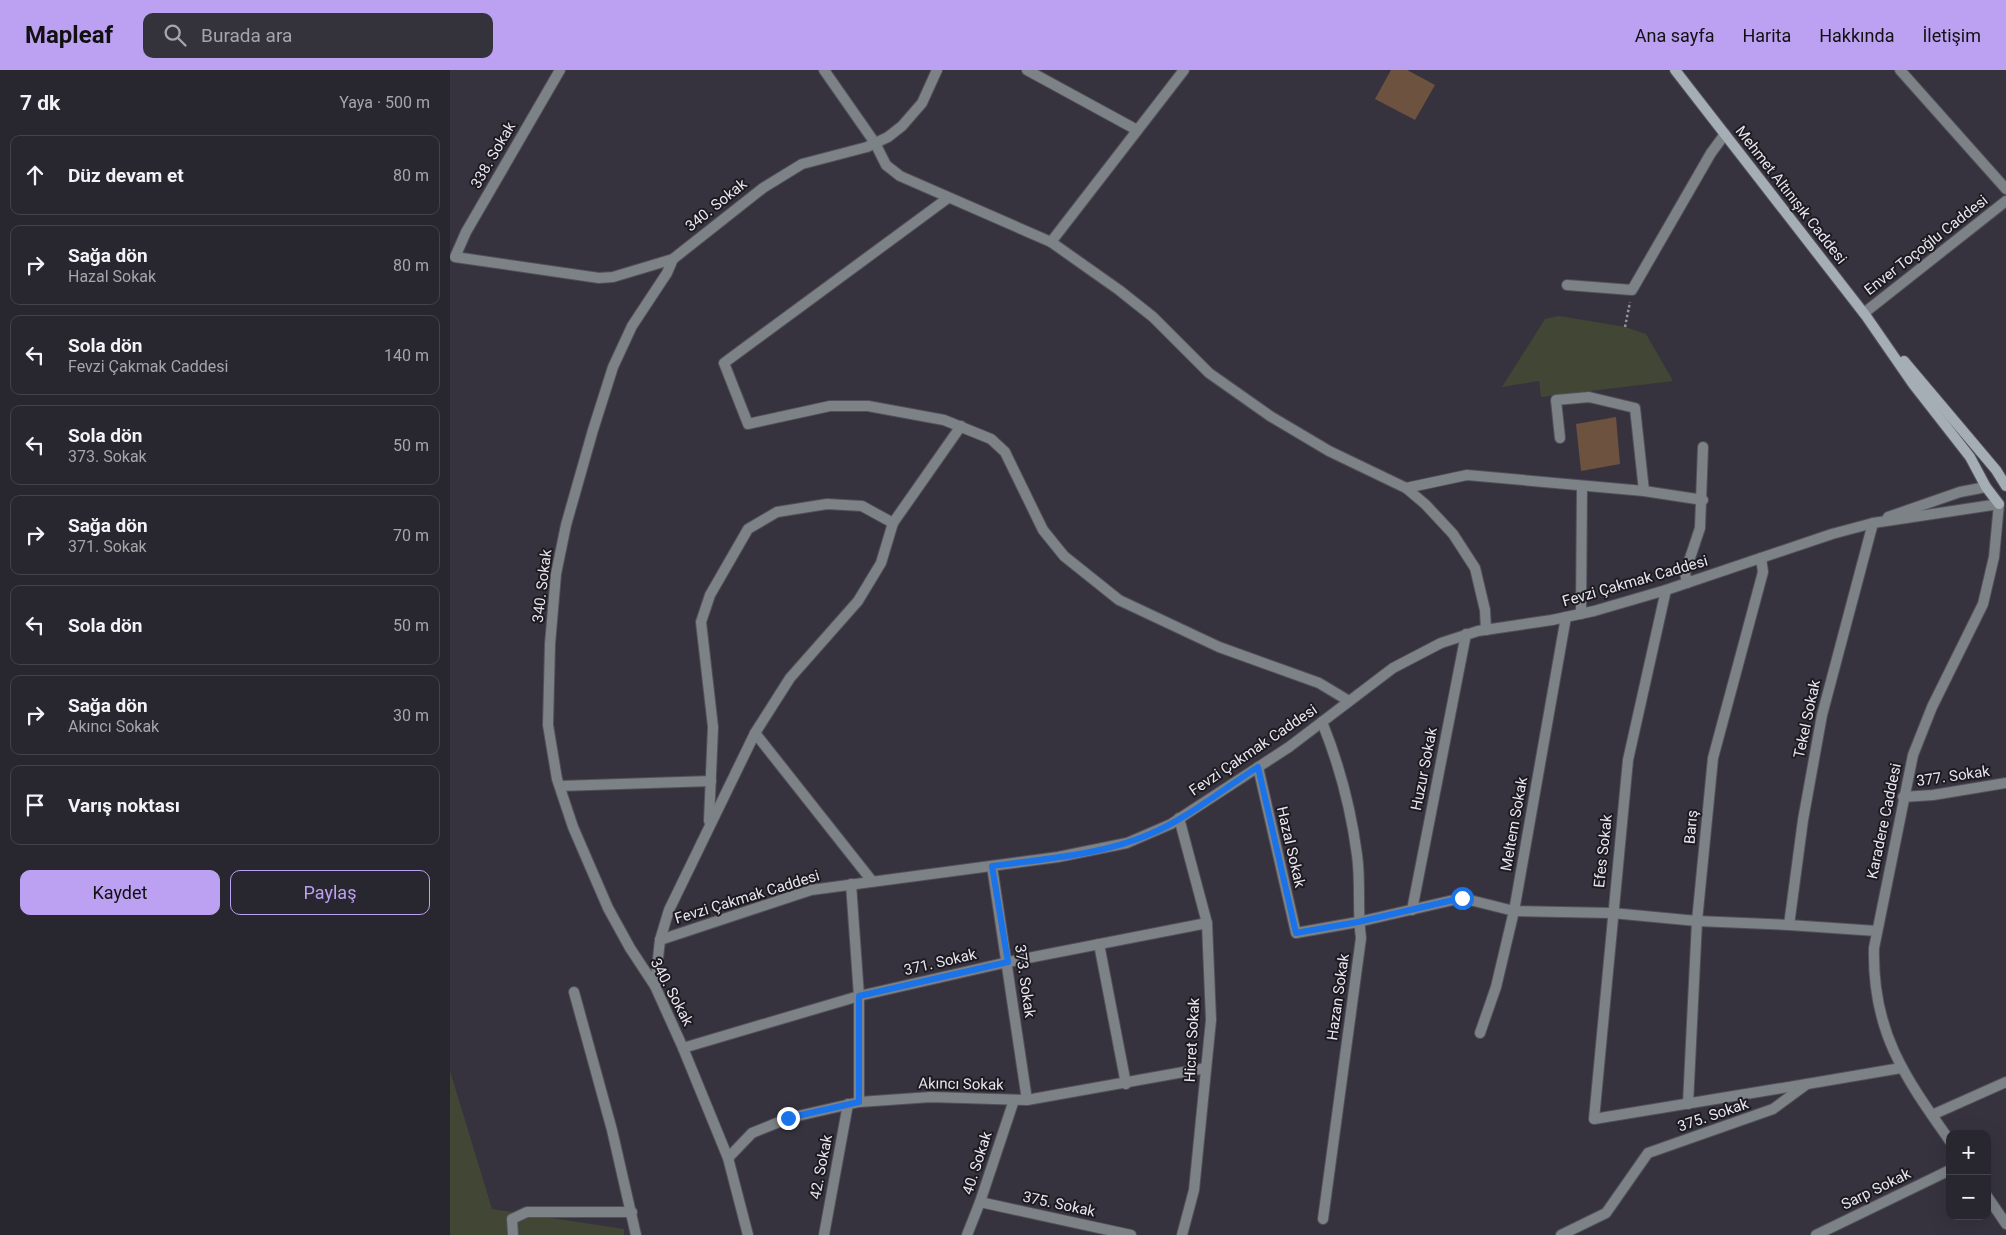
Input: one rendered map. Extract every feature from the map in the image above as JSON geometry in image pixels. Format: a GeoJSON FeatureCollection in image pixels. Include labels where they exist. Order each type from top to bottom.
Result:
{"type":"FeatureCollection","features":[{"type":"Feature","properties":{"kind":"main road","name":"Mehmet Altınışık Caddesi"},"geometry":{"type":"LineString","coordinates":[[1679,71],[1725,134],[1864,313],[1913,384],[1970,457],[1986,487],[2003,504]]}},
{"type":"Feature","properties":{"kind":"main road","name":"Mehmet Altınışık Caddesi"},"geometry":{"type":"LineString","coordinates":[[1883,339],[1923,382],[1996,470],[2006,487]]}},
{"type":"Feature","properties":{"kind":"main road","name":"Fevzi Çakmak Caddesi"},"geometry":{"type":"LineString","coordinates":[[1986,487],[2006,487]]}},
{"type":"Feature","properties":{"kind":"main road"},"geometry":{"type":"LineString","coordinates":[[2003,504],[2006,487]]}},
{"type":"Feature","properties":{"kind":"street","name":"338. Sokak"},"geometry":{"type":"LineString","coordinates":[[560,70],[466,232],[455,257],[599,278],[613,277],[673,260]]}},
{"type":"Feature","properties":{"kind":"street"},"geometry":{"type":"LineString","coordinates":[[824,70],[875,143],[886,165],[900,176],[1051,242],[1119,290],[1153,317],[1209,373],[1270,416],[1329,451],[1406,488],[1425,504],[1453,534],[1475,568],[1485,610],[1486,630]]}},
{"type":"Feature","properties":{"kind":"street","name":"340. Sokak"},"geometry":{"type":"LineString","coordinates":[[748,1235],[728,1158],[684,1048],[655,986],[630,948],[608,908],[573,827],[560,786],[548,725],[550,644],[556,574],[564,535],[593,430],[613,367],[632,326],[667,273],[673,260],[762,188],[802,164],[875,143],[888,137],[902,126],[922,104],[937,70]]}},
{"type":"Feature","properties":{"kind":"street"},"geometry":{"type":"LineString","coordinates":[[1027,70],[1137,130]]}},
{"type":"Feature","properties":{"kind":"street"},"geometry":{"type":"LineString","coordinates":[[1051,242],[1184,70]]}},
{"type":"Feature","properties":{"kind":"street"},"geometry":{"type":"LineString","coordinates":[[1900,70],[2006,188]]}},
{"type":"Feature","properties":{"kind":"street"},"geometry":{"type":"LineString","coordinates":[[1567,285],[1632,290],[1711,153],[1725,134]]}},
{"type":"Feature","properties":{"kind":"street"},"geometry":{"type":"LineString","coordinates":[[948,198],[724,363],[748,424],[830,406],[868,406],[918,414],[962,426],[991,440],[1005,452],[1043,530],[1064,556],[1119,600],[1219,647],[1318,683],[1348,701]]}},
{"type":"Feature","properties":{"kind":"street","name":"Enver Toçoğlu Caddesi"},"geometry":{"type":"LineString","coordinates":[[1864,313],[2006,201]]}},
{"type":"Feature","properties":{"kind":"street"},"geometry":{"type":"LineString","coordinates":[[1560,438],[1556,400],[1589,397],[1634,408],[1644,492]]}},
{"type":"Feature","properties":{"kind":"street"},"geometry":{"type":"LineString","coordinates":[[655,986],[660,940],[669,910],[755,732],[790,678],[858,600],[881,563],[893,523],[962,426]]}},
{"type":"Feature","properties":{"kind":"street"},"geometry":{"type":"LineString","coordinates":[[1687,583],[1685,573],[1700,528],[1703,500],[1703,447]]}},
{"type":"Feature","properties":{"kind":"street"},"geometry":{"type":"LineString","coordinates":[[1406,488],[1467,475],[1644,492],[1703,500]]}},
{"type":"Feature","properties":{"kind":"street"},"geometry":{"type":"LineString","coordinates":[[1581,614],[1582,486]]}},
{"type":"Feature","properties":{"kind":"street","name":"Fevzi Çakmak Caddesi"},"geometry":{"type":"LineString","coordinates":[[660,940],[811,890],[1058,857],[1127,843],[1151,834],[1180,818],[1290,747],[1348,701],[1414,655],[1466,634],[1581,614],[1666,590],[1873,523],[1940,498],[1974,488],[1986,487]]}},
{"type":"Feature","properties":{"kind":"street"},"geometry":{"type":"LineString","coordinates":[[709,827],[713,727],[701,622],[710,595],[748,528],[777,512],[827,504],[862,506],[893,523]]}},
{"type":"Feature","properties":{"kind":"street","name":"Fevzi Çakmak Caddesi"},"geometry":{"type":"LineString","coordinates":[[1873,523],[2003,504]]}},
{"type":"Feature","properties":{"kind":"street","name":"Karadere Caddesi"},"geometry":{"type":"LineString","coordinates":[[1946,1136],[1901,1068],[1889,1041],[1879,1010],[1874,978],[1877,931],[1903,797],[1920,734],[1983,604],[1994,557],[2003,504]]}},
{"type":"Feature","properties":{"kind":"street","name":"Tekel Sokak"},"geometry":{"type":"LineString","coordinates":[[1789,925],[1803,820],[1822,715],[1873,523]]}},
{"type":"Feature","properties":{"kind":"street","name":"Barış"},"geometry":{"type":"LineString","coordinates":[[1688,1104],[1698,921],[1713,758],[1763,572],[1761,558]]}},
{"type":"Feature","properties":{"kind":"street","name":"Efes Sokak"},"geometry":{"type":"LineString","coordinates":[[1666,590],[1628,760],[1612,913],[1594,1119],[1688,1104]]}},
{"type":"Feature","properties":{"kind":"street","name":"Meltem Sokak"},"geometry":{"type":"LineString","coordinates":[[1480,1033],[1496,987],[1514,911],[1566,617]]}},
{"type":"Feature","properties":{"kind":"street","name":"Huzur Sokak"},"geometry":{"type":"LineString","coordinates":[[1412,910],[1466,634]]}},
{"type":"Feature","properties":{"kind":"street","name":"Hazan Sokak"},"geometry":{"type":"LineString","coordinates":[[1322,722],[1345,791],[1357,856],[1358,922],[1361,938],[1323,1219]]}},
{"type":"Feature","properties":{"kind":"street"},"geometry":{"type":"LineString","coordinates":[[755,732],[872,881]]}},
{"type":"Feature","properties":{"kind":"street","name":"Hazal Sokak"},"geometry":{"type":"LineString","coordinates":[[1258,767],[1296,933],[1358,922]]}},
{"type":"Feature","properties":{"kind":"street"},"geometry":{"type":"LineString","coordinates":[[560,786],[711,780]]}},
{"type":"Feature","properties":{"kind":"street","name":"377. Sokak"},"geometry":{"type":"LineString","coordinates":[[1903,797],[1933,795],[2006,784]]}},
{"type":"Feature","properties":{"kind":"street","name":"Hicret Sokak"},"geometry":{"type":"LineString","coordinates":[[1180,818],[1207,923],[1211,1020],[1194,1190],[1182,1235]]}},
{"type":"Feature","properties":{"kind":"street","name":"373. Sokak"},"geometry":{"type":"LineString","coordinates":[[992,866],[1008,962],[1026,1100]]}},
{"type":"Feature","properties":{"kind":"street"},"geometry":{"type":"LineString","coordinates":[[851,884],[859,996],[859,1102]]}},
{"type":"Feature","properties":{"kind":"street"},"geometry":{"type":"LineString","coordinates":[[1358,922],[1462,898],[1514,911],[1612,913],[1698,921],[1877,931]]}},
{"type":"Feature","properties":{"kind":"street","name":"371. Sokak"},"geometry":{"type":"LineString","coordinates":[[684,1048],[859,996],[1008,962],[1207,923]]}},
{"type":"Feature","properties":{"kind":"street"},"geometry":{"type":"LineString","coordinates":[[1099,944],[1126,1084]]}},
{"type":"Feature","properties":{"kind":"street"},"geometry":{"type":"LineString","coordinates":[[574,992],[632,1212],[636,1235]]}},
{"type":"Feature","properties":{"kind":"street","name":"Akıncı Sokak"},"geometry":{"type":"LineString","coordinates":[[728,1158],[752,1134],[788,1118],[848,1104],[931,1097],[1026,1100],[1126,1084],[1206,1068]]}},
{"type":"Feature","properties":{"kind":"street","name":"375. Sokak"},"geometry":{"type":"LineString","coordinates":[[1561,1235],[1606,1213],[1648,1153],[1774,1109],[1807,1084],[1901,1068]]}},
{"type":"Feature","properties":{"kind":"street"},"geometry":{"type":"LineString","coordinates":[[1932,1116],[2006,1082]]}},
{"type":"Feature","properties":{"kind":"street"},"geometry":{"type":"LineString","coordinates":[[1688,1104],[1807,1084]]}},
{"type":"Feature","properties":{"kind":"street","name":"40. Sokak"},"geometry":{"type":"LineString","coordinates":[[967,1235],[1014,1100]]}},
{"type":"Feature","properties":{"kind":"street","name":"42. Sokak"},"geometry":{"type":"LineString","coordinates":[[824,1235],[848,1104]]}},
{"type":"Feature","properties":{"kind":"street","name":"Sarp Sokak"},"geometry":{"type":"LineString","coordinates":[[1820,1234],[1946,1172]]}},
{"type":"Feature","properties":{"kind":"street","name":"375. Sokak"},"geometry":{"type":"LineString","coordinates":[[980,1202],[1130,1235]]}},
{"type":"Feature","properties":{"kind":"street"},"geometry":{"type":"LineString","coordinates":[[1991,1202],[2006,1224]]}},
{"type":"Feature","properties":{"kind":"street"},"geometry":{"type":"LineString","coordinates":[[513,1235],[512,1219],[527,1212],[632,1212]]}},
{"type":"Feature","properties":{"kind":"path"},"geometry":{"type":"LineString","coordinates":[[1625,327],[1632,290]]}},
{"type":"Feature","properties":{"kind":"green space"},"geometry":{"type":"Polygon","coordinates":[[[1559,316],[1625,327],[1646,334],[1673,381],[1541,397],[1539,381],[1502,387],[1545,319],[1559,316]]]}},
{"type":"Feature","properties":{"kind":"green space"},"geometry":{"type":"Polygon","coordinates":[[[450,1071],[492,1209],[624,1229],[624,1235],[450,1235],[450,1071]]]}},
{"type":"Feature","properties":{"kind":"building"},"geometry":{"type":"Polygon","coordinates":[[[1391,70],[1407,70],[1435,85],[1415,120],[1375,99],[1391,70]]]}},
{"type":"Feature","properties":{"kind":"building"},"geometry":{"type":"Polygon","coordinates":[[[1616,417],[1620,464],[1581,471],[1576,424],[1616,417]]]}},
{"type":"Feature","properties":{"kind":"route"},"geometry":{"type":"LineString","coordinates":[[788,1118],[859,1102],[859,996],[1008,962],[992,866],[1058,857],[1127,843],[1171,824],[1258,767],[1296,933],[1358,922],[1462,898]]}}]}
